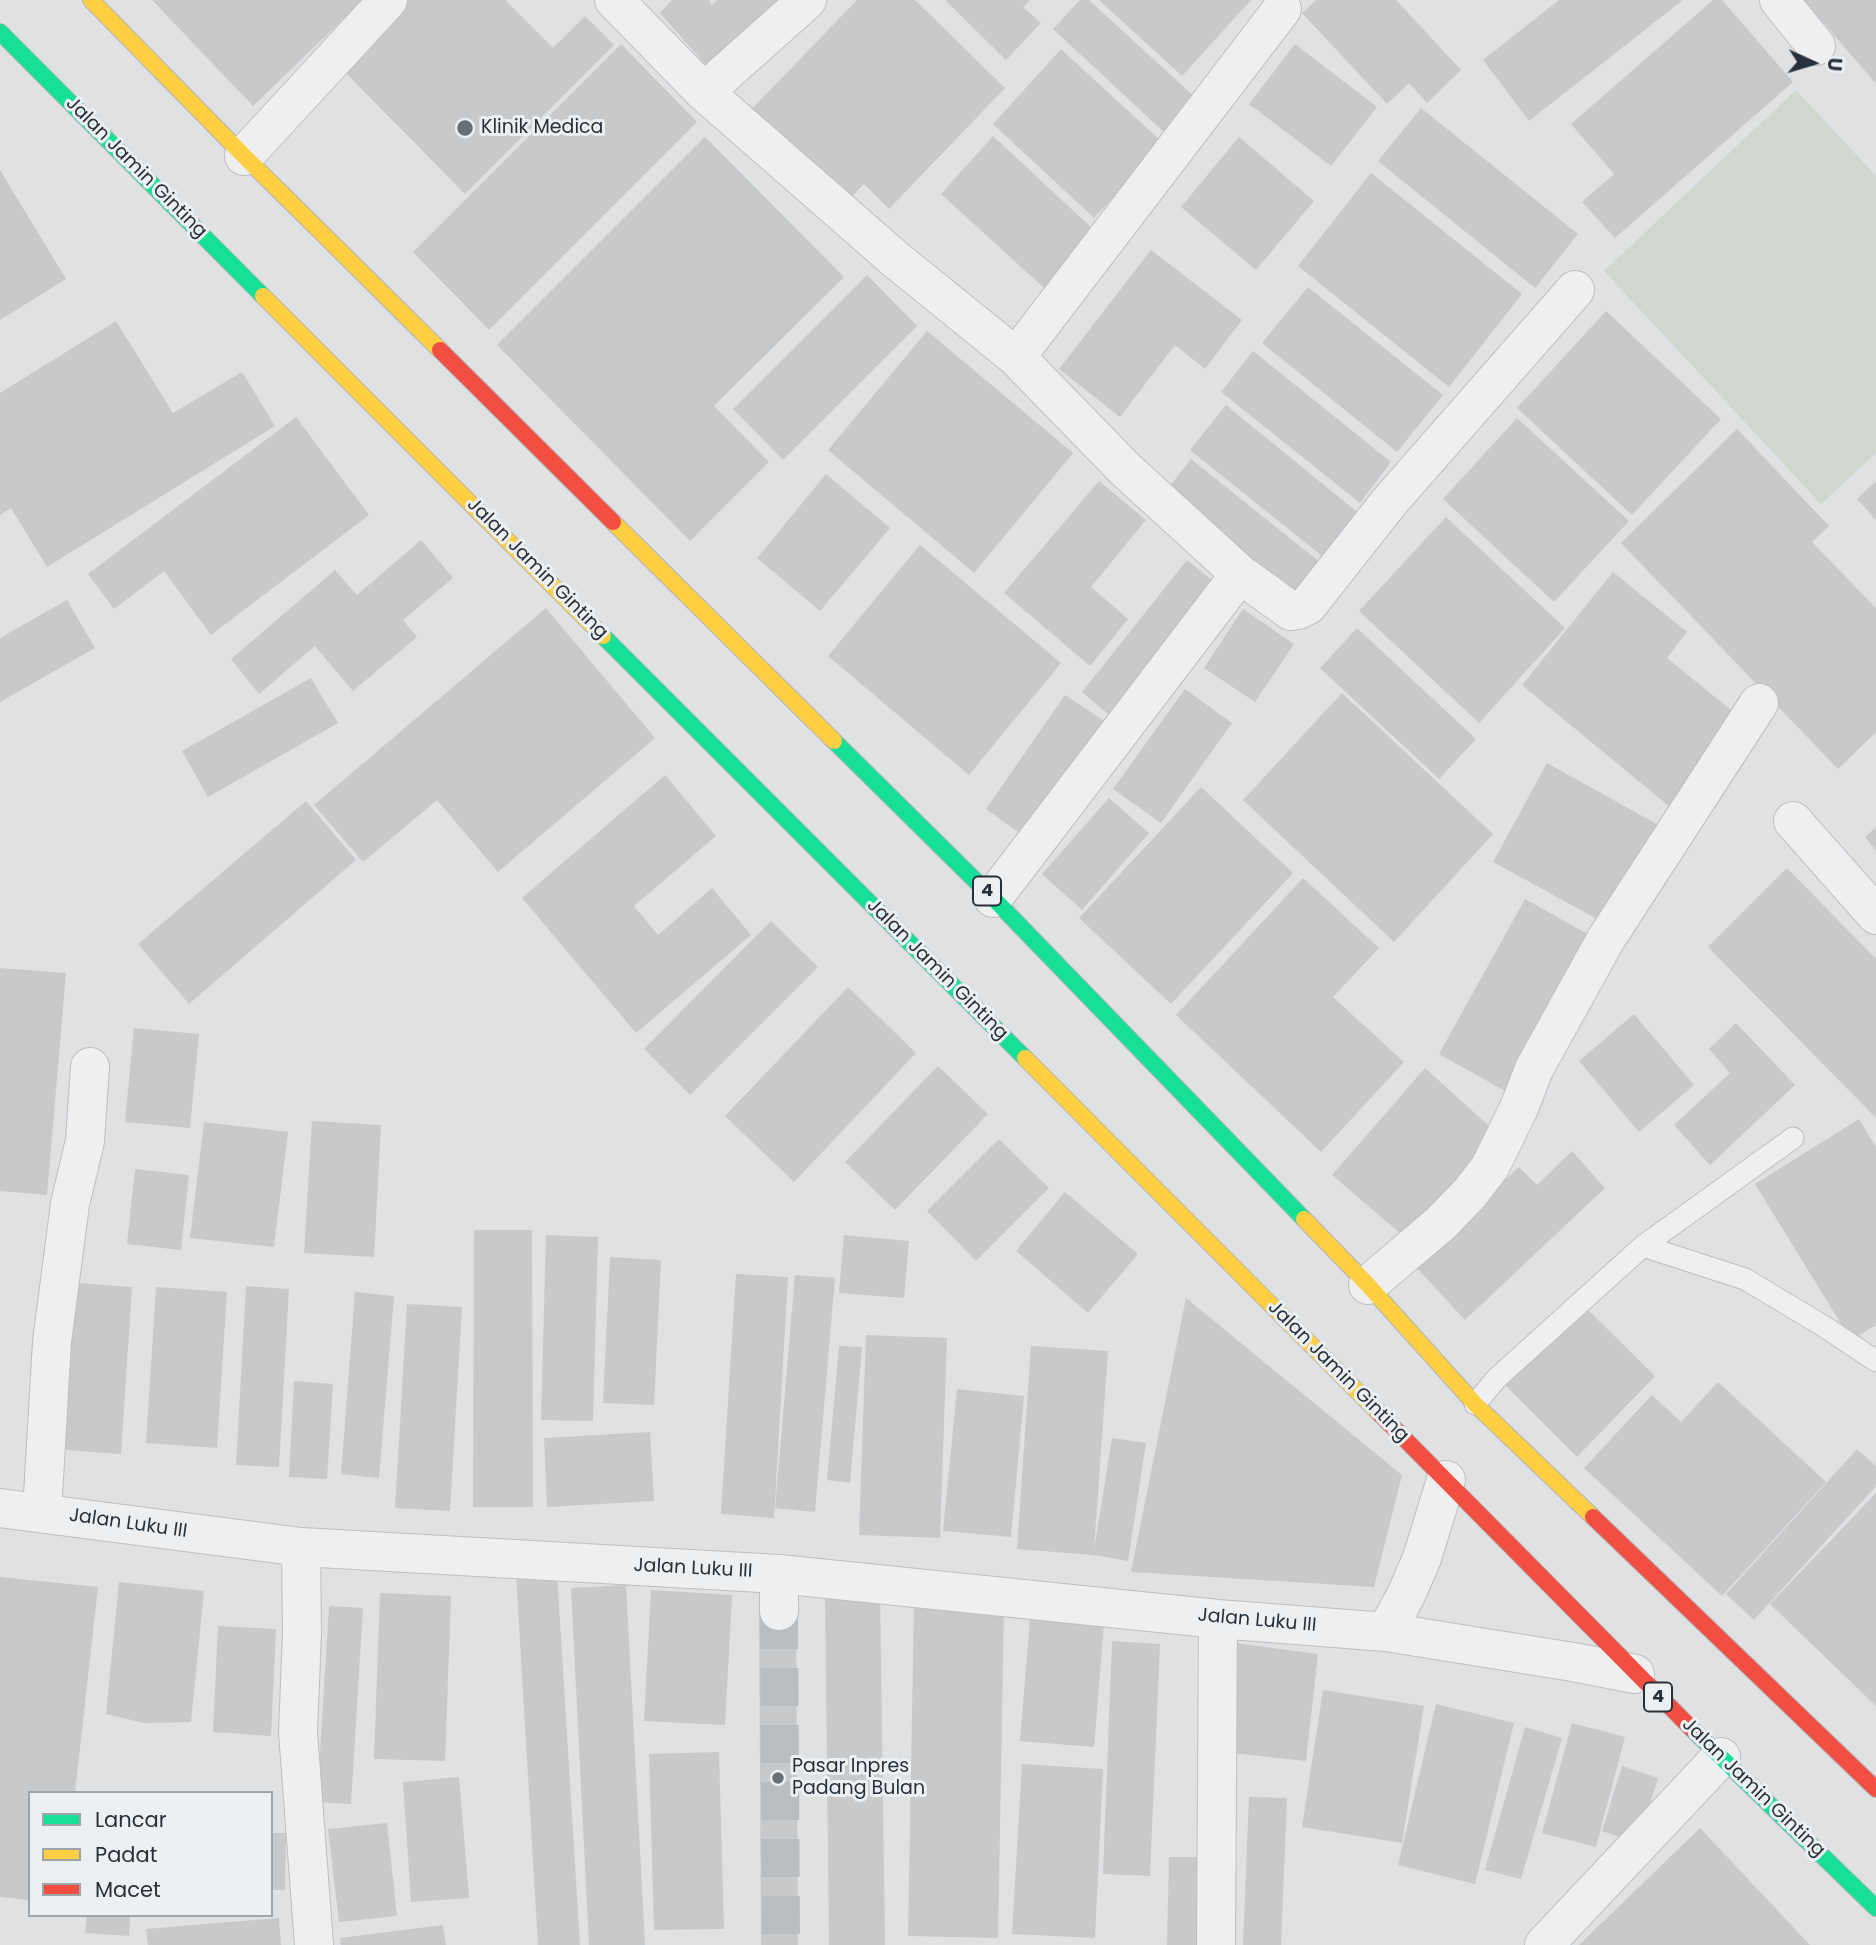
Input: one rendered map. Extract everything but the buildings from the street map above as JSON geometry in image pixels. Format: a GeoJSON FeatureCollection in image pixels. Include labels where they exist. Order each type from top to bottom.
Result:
{"type":"FeatureCollection","features":[{"type":"Feature","properties":{"kind":"highway","name":"4"},"geometry":{"type":"LineString","coordinates":[[91,0],[244,156],[993,898],[1368,1285],[1475,1404],[1876,1789]]}},
{"type":"Feature","properties":{"kind":"highway","name":"Jalan Jamin Ginting"},"geometry":{"type":"LineString","coordinates":[[0,32],[1446,1480],[1635,1674],[1876,1908]]}},
{"type":"Feature","properties":{"kind":"street"},"geometry":{"type":"LineString","coordinates":[[244,156],[388,0]]}},
{"type":"Feature","properties":{"kind":"street"},"geometry":{"type":"LineString","coordinates":[[614,0],[704,92],[895,259],[1016,357],[1125,469],[1240,574],[1291,611],[1308,605],[1390,501],[1575,290]]}},
{"type":"Feature","properties":{"kind":"street"},"geometry":{"type":"LineString","coordinates":[[704,92],[807,0]]}},
{"type":"Feature","properties":{"kind":"street"},"geometry":{"type":"LineString","coordinates":[[1779,0],[1816,46]]}},
{"type":"Feature","properties":{"kind":"street"},"geometry":{"type":"LineString","coordinates":[[1016,357],[1282,9]]}},
{"type":"Feature","properties":{"kind":"street"},"geometry":{"type":"LineString","coordinates":[[993,898],[1240,574]]}},
{"type":"Feature","properties":{"kind":"street"},"geometry":{"type":"LineString","coordinates":[[1368,1285],[1440,1223],[1470,1193],[1490,1167],[1519,1108],[1534,1069],[1606,939],[1759,703]]}},
{"type":"Feature","properties":{"kind":"street"},"geometry":{"type":"LineString","coordinates":[[1793,821],[1876,915]]}},
{"type":"Feature","properties":{"kind":"street"},"geometry":{"type":"LineString","coordinates":[[42,1512],[52,1342],[70,1204],[85,1141],[90,1067]]}},
{"type":"Feature","properties":{"kind":"street"},"geometry":{"type":"LineString","coordinates":[[1386,1632],[1422,1558],[1446,1480]]}},
{"type":"Feature","properties":{"kind":"street","name":"Jalan Luku III"},"geometry":{"type":"LineString","coordinates":[[0,1508],[301,1547],[779,1574],[1218,1619],[1386,1632],[1635,1674]]}},
{"type":"Feature","properties":{"kind":"street"},"geometry":{"type":"LineString","coordinates":[[301,1547],[302,1633],[298,1732],[314,1945]]}},
{"type":"Feature","properties":{"kind":"street"},"geometry":{"type":"LineString","coordinates":[[779,1574],[779,1611]]}},
{"type":"Feature","properties":{"kind":"street"},"geometry":{"type":"LineString","coordinates":[[1216,1945],[1218,1619]]}},
{"type":"Feature","properties":{"kind":"street"},"geometry":{"type":"LineString","coordinates":[[1544,1945],[1721,1757]]}},
{"type":"Feature","properties":{"kind":"lane"},"geometry":{"type":"LineString","coordinates":[[1475,1404],[1497,1378],[1643,1246],[1793,1138]]}},
{"type":"Feature","properties":{"kind":"lane"},"geometry":{"type":"LineString","coordinates":[[1643,1246],[1745,1279],[1876,1361]]}},
{"type":"Feature","properties":{"kind":"shaded area"},"geometry":{"type":"Polygon","coordinates":[[[1796,90],[1876,176],[1876,453],[1821,504],[1604,271],[1796,90]]]}},
{"type":"Feature","properties":{"kind":"tunnel"},"geometry":{"type":"LineString","coordinates":[[779,1611],[781,1945]]}},
{"type":"Feature","properties":{"kind":"traffic: fast"},"geometry":{"type":"LineString","coordinates":[[0,32],[263,296]]}},
{"type":"Feature","properties":{"kind":"traffic: fast"},"geometry":{"type":"LineString","coordinates":[[603,636],[1025,1058]]}},
{"type":"Feature","properties":{"kind":"traffic: fast"},"geometry":{"type":"LineString","coordinates":[[834,741],[993,898],[1304,1219]]}},
{"type":"Feature","properties":{"kind":"traffic: fast"},"geometry":{"type":"LineString","coordinates":[[1692,1729],[1876,1908]]}},
{"type":"Feature","properties":{"kind":"traffic: slow"},"geometry":{"type":"LineString","coordinates":[[91,0],[440,350]]}},
{"type":"Feature","properties":{"kind":"traffic: slow"},"geometry":{"type":"LineString","coordinates":[[263,296],[603,636]]}},
{"type":"Feature","properties":{"kind":"traffic: slow"},"geometry":{"type":"LineString","coordinates":[[613,522],[834,741]]}},
{"type":"Feature","properties":{"kind":"traffic: slow"},"geometry":{"type":"LineString","coordinates":[[1025,1058],[1378,1412]]}},
{"type":"Feature","properties":{"kind":"traffic: slow"},"geometry":{"type":"LineString","coordinates":[[1304,1219],[1368,1285],[1475,1404],[1593,1517]]}},
{"type":"Feature","properties":{"kind":"traffic: jam"},"geometry":{"type":"LineString","coordinates":[[440,350],[613,522]]}},
{"type":"Feature","properties":{"kind":"traffic: jam"},"geometry":{"type":"LineString","coordinates":[[1378,1412],[1692,1729]]}},
{"type":"Feature","properties":{"kind":"traffic: jam"},"geometry":{"type":"LineString","coordinates":[[1593,1517],[1876,1789]]}},
{"type":"Feature","properties":{"kind":"place","name":"Klinik Medica"},"geometry":{"type":"Point","coordinates":[465,128]}},
{"type":"Feature","properties":{"kind":"place","name":"Pasar Inpres Padang Bulan"},"geometry":{"type":"Point","coordinates":[778,1778]}}]}
